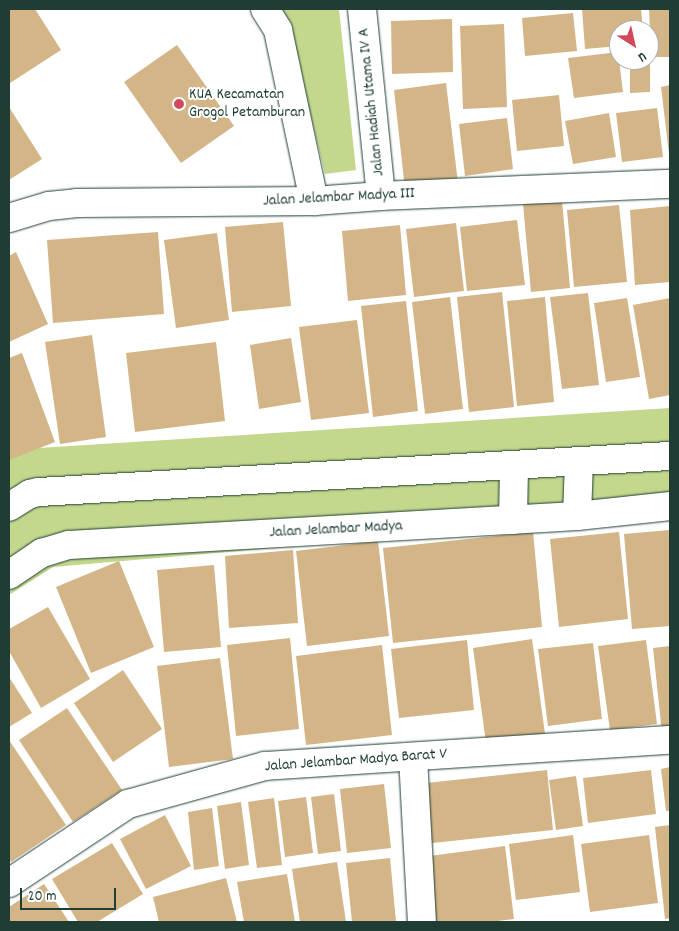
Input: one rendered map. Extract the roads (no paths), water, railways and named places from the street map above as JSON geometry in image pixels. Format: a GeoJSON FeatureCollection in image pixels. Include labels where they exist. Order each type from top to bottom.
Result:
{"type":"FeatureCollection","features":[{"type":"Feature","properties":{"kind":"street"},"geometry":{"type":"LineString","coordinates":[[265,9],[278,30],[314,201]]}},
{"type":"Feature","properties":{"kind":"street","name":"Jalan Hadiah Utama IV A"},"geometry":{"type":"LineString","coordinates":[[362,9],[381,196]]}},
{"type":"Feature","properties":{"kind":"street","name":"Jalan Jelambar Madya III"},"geometry":{"type":"LineString","coordinates":[[9,218],[49,206],[77,203],[314,201],[381,196],[670,184]]}},
{"type":"Feature","properties":{"kind":"street"},"geometry":{"type":"LineString","coordinates":[[9,507],[30,494],[39,492],[670,456]]}},
{"type":"Feature","properties":{"kind":"street"},"geometry":{"type":"LineString","coordinates":[[577,516],[580,462]]}},
{"type":"Feature","properties":{"kind":"street"},"geometry":{"type":"LineString","coordinates":[[513,520],[514,466]]}},
{"type":"Feature","properties":{"kind":"street","name":"Jalan Jelambar Madya"},"geometry":{"type":"LineString","coordinates":[[9,575],[42,553],[69,546],[577,516],[670,506]]}},
{"type":"Feature","properties":{"kind":"street","name":"Jalan Jelambar Madya Barat V"},"geometry":{"type":"LineString","coordinates":[[9,883],[128,804],[265,766],[670,740]]}},
{"type":"Feature","properties":{"kind":"street"},"geometry":{"type":"LineString","coordinates":[[413,757],[422,922]]}},
{"type":"Feature","properties":{"kind":"place","name":"KUA Kecamatan Grogol Petamburan"},"geometry":{"type":"Point","coordinates":[179,104]}}]}
